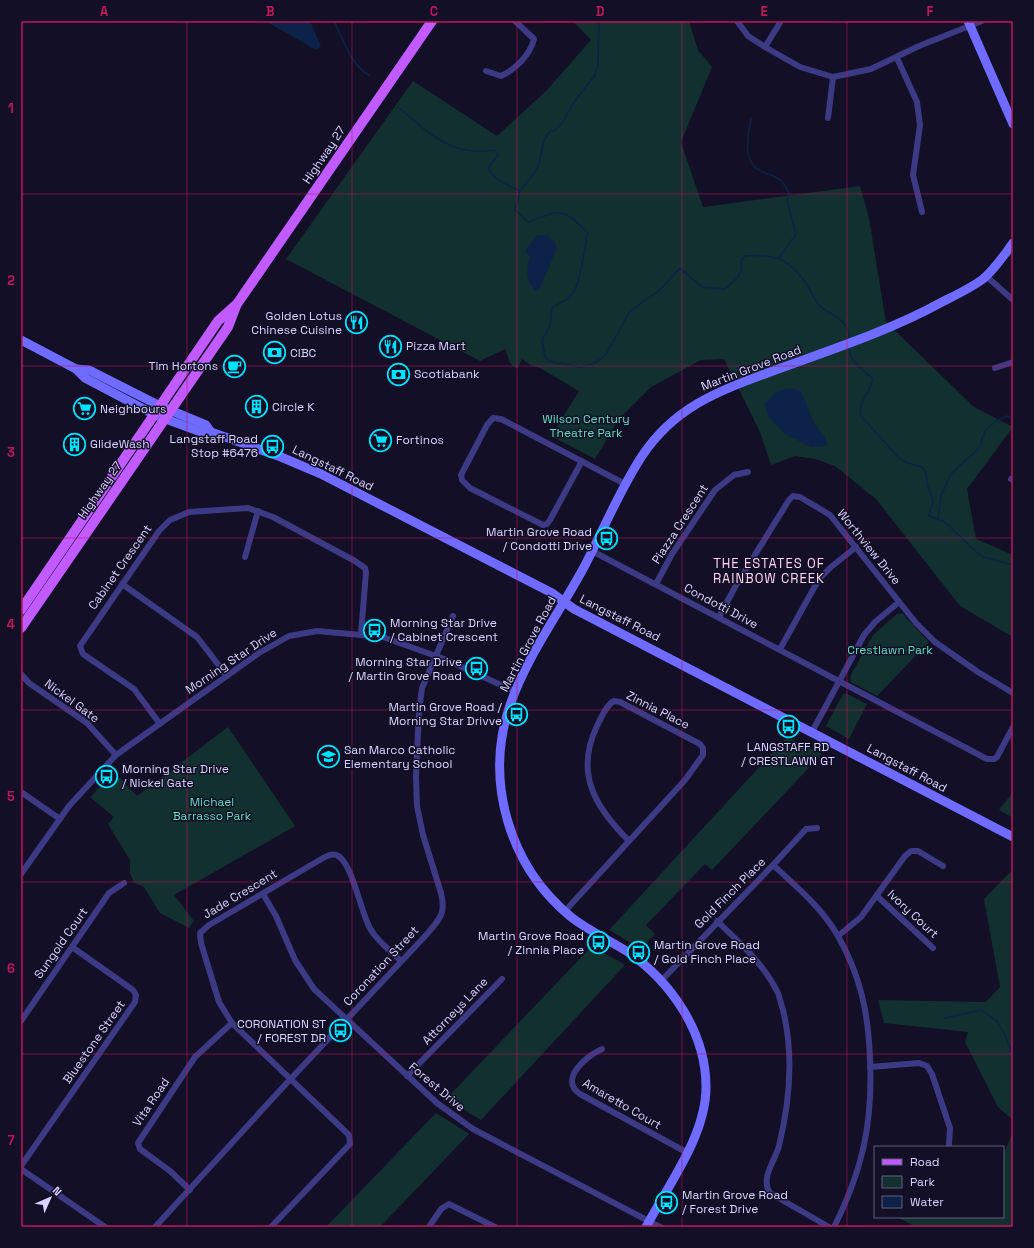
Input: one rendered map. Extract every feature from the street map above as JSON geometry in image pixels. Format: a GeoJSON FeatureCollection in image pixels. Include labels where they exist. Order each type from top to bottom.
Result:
{"type":"FeatureCollection","features":[{"type":"Feature","properties":{"kind":"main road","name":"Highway 27"},"geometry":{"type":"LineString","coordinates":[[21,628],[228,327],[237,304],[432,21]]}},
{"type":"Feature","properties":{"kind":"main road","name":"Highway 27"},"geometry":{"type":"LineString","coordinates":[[21,610],[218,321],[237,304]]}},
{"type":"Feature","properties":{"kind":"street"},"geometry":{"type":"LineString","coordinates":[[486,70],[501,76],[512,71],[532,49],[534,39],[515,21]]}},
{"type":"Feature","properties":{"kind":"street"},"geometry":{"type":"LineString","coordinates":[[737,21],[748,36],[765,47],[800,67],[833,77],[871,69],[969,23],[982,21]]}},
{"type":"Feature","properties":{"kind":"street"},"geometry":{"type":"LineString","coordinates":[[765,47],[781,21]]}},
{"type":"Feature","properties":{"kind":"street"},"geometry":{"type":"LineString","coordinates":[[969,23],[1013,124]]}},
{"type":"Feature","properties":{"kind":"street"},"geometry":{"type":"LineString","coordinates":[[897,58],[917,102],[920,125],[913,175],[922,212]]}},
{"type":"Feature","properties":{"kind":"street"},"geometry":{"type":"LineString","coordinates":[[828,118],[833,77]]}},
{"type":"Feature","properties":{"kind":"street","name":"Martin Grove Road"},"geometry":{"type":"LineString","coordinates":[[647,1224],[686,1152],[702,1117],[705,1100],[704,1069],[701,1053],[690,1022],[674,997],[660,981],[637,959],[584,926],[564,911],[546,893],[530,872],[516,846],[506,815],[500,778],[504,727],[516,692],[592,551],[625,484],[648,448],[682,413],[714,393],[871,336],[914,317],[972,287],[986,276],[1013,243]]}},
{"type":"Feature","properties":{"kind":"street"},"geometry":{"type":"LineString","coordinates":[[986,276],[1013,300]]}},
{"type":"Feature","properties":{"kind":"street","name":"Langstaff Road"},"geometry":{"type":"LineString","coordinates":[[21,340],[76,369],[89,370],[158,411],[201,432],[211,432],[281,456],[321,474],[552,594],[574,609],[1013,836]]}},
{"type":"Feature","properties":{"kind":"street"},"geometry":{"type":"LineString","coordinates":[[995,368],[1013,362]]}},
{"type":"Feature","properties":{"kind":"street"},"geometry":{"type":"LineString","coordinates":[[582,461],[547,524],[537,524],[470,488],[462,480],[463,470],[487,425],[493,418],[497,418],[582,461],[625,484]]}},
{"type":"Feature","properties":{"kind":"street","name":"Piazza Crescent"},"geometry":{"type":"LineString","coordinates":[[656,584],[672,554],[715,490],[734,475],[748,472]]}},
{"type":"Feature","properties":{"kind":"street","name":"Worthview Drive"},"geometry":{"type":"LineString","coordinates":[[719,617],[735,587],[793,496],[800,497],[830,515],[926,634],[948,652],[995,683],[1013,692]]}},
{"type":"Feature","properties":{"kind":"street","name":"Cabinet Crescent"},"geometry":{"type":"LineString","coordinates":[[160,724],[134,689],[83,654],[80,649],[81,641],[159,531],[175,517],[189,512],[248,508],[273,517],[355,561],[365,568],[366,578],[361,634]]}},
{"type":"Feature","properties":{"kind":"street"},"geometry":{"type":"LineString","coordinates":[[245,557],[258,511]]}},
{"type":"Feature","properties":{"kind":"street"},"geometry":{"type":"LineString","coordinates":[[780,649],[819,579],[831,567],[856,547]]}},
{"type":"Feature","properties":{"kind":"street","name":"Condotti Drive"},"geometry":{"type":"LineString","coordinates":[[592,551],[840,681]]}},
{"type":"Feature","properties":{"kind":"street"},"geometry":{"type":"LineString","coordinates":[[122,584],[197,637],[227,676]]}},
{"type":"Feature","properties":{"kind":"street"},"geometry":{"type":"LineString","coordinates":[[812,732],[869,628],[899,602]]}},
{"type":"Feature","properties":{"kind":"street"},"geometry":{"type":"LineString","coordinates":[[435,656],[453,616]]}},
{"type":"Feature","properties":{"kind":"street","name":"Morning Star Drive"},"geometry":{"type":"LineString","coordinates":[[21,874],[78,795],[116,755],[269,646],[289,636],[317,630],[361,634],[394,640],[435,656],[516,692]]}},
{"type":"Feature","properties":{"kind":"street","name":"Coronation Street"},"geometry":{"type":"LineString","coordinates":[[155,1227],[440,918],[444,909],[441,893],[420,821],[417,794],[420,697],[435,656]]}},
{"type":"Feature","properties":{"kind":"street","name":"Nickel Gate"},"geometry":{"type":"LineString","coordinates":[[21,674],[29,683],[87,723],[116,755]]}},
{"type":"Feature","properties":{"kind":"street"},"geometry":{"type":"LineString","coordinates":[[840,681],[987,759],[994,759],[997,757],[1013,727]]}},
{"type":"Feature","properties":{"kind":"street","name":"Nickel Gate"},"geometry":{"type":"LineString","coordinates":[[21,682],[29,683]]}},
{"type":"Feature","properties":{"kind":"street","name":"Zinnia Place"},"geometry":{"type":"LineString","coordinates":[[564,911],[686,780],[699,763],[704,751],[700,744],[617,701],[609,705],[594,732],[590,748],[589,776],[591,787],[599,806],[608,820],[629,841]]}},
{"type":"Feature","properties":{"kind":"street"},"geometry":{"type":"LineString","coordinates":[[21,792],[60,819]]}},
{"type":"Feature","properties":{"kind":"street","name":"Gold Finch Place"},"geometry":{"type":"LineString","coordinates":[[660,981],[717,921],[774,865],[806,829],[817,828]]}},
{"type":"Feature","properties":{"kind":"street"},"geometry":{"type":"LineString","coordinates":[[838,936],[861,917],[911,851],[918,851],[943,866]]}},
{"type":"Feature","properties":{"kind":"street","name":"Jade Crescent"},"geometry":{"type":"LineString","coordinates":[[271,1227],[350,1144],[349,1135],[291,1078],[232,1024],[219,1002],[201,943],[200,933],[209,925],[327,856],[335,854],[341,858],[352,878],[365,920],[371,930],[401,961]]}},
{"type":"Feature","properties":{"kind":"street"},"geometry":{"type":"LineString","coordinates":[[774,865],[818,909],[838,936],[849,957],[864,998],[868,1027],[871,1100],[867,1132],[853,1186],[834,1227]]}},
{"type":"Feature","properties":{"kind":"street","name":"Sungold Court"},"geometry":{"type":"LineString","coordinates":[[21,1021],[109,893],[124,883]]}},
{"type":"Feature","properties":{"kind":"street","name":"Forest Drive"},"geometry":{"type":"LineString","coordinates":[[263,894],[276,916],[294,960],[314,989],[437,1103],[473,1129],[647,1224],[660,1227]]}},
{"type":"Feature","properties":{"kind":"street","name":"Ivory Court"},"geometry":{"type":"LineString","coordinates":[[878,896],[933,948]]}},
{"type":"Feature","properties":{"kind":"street"},"geometry":{"type":"LineString","coordinates":[[717,921],[760,963],[778,994],[788,1029],[790,1073],[787,1106],[779,1147],[766,1180],[766,1187],[770,1193],[829,1227]]}},
{"type":"Feature","properties":{"kind":"street","name":"Bluestone Street"},"geometry":{"type":"LineString","coordinates":[[21,1168],[135,1002],[136,995],[133,990],[72,947]]}},
{"type":"Feature","properties":{"kind":"street","name":"Attorneys Lane"},"geometry":{"type":"LineString","coordinates":[[407,1076],[502,979]]}},
{"type":"Feature","properties":{"kind":"street","name":"Vita Road"},"geometry":{"type":"LineString","coordinates":[[190,1190],[170,1171],[140,1149],[138,1143],[195,1057],[232,1024]]}},
{"type":"Feature","properties":{"kind":"street","name":"Amaretto Court"},"geometry":{"type":"LineString","coordinates":[[602,1049],[591,1054],[573,1076],[571,1082],[572,1088],[580,1094],[686,1152]]}},
{"type":"Feature","properties":{"kind":"street"},"geometry":{"type":"LineString","coordinates":[[870,1067],[918,1064],[927,1066],[932,1074],[950,1128],[949,1144]]}},
{"type":"Feature","properties":{"kind":"street"},"geometry":{"type":"LineString","coordinates":[[21,1168],[105,1227]]}},
{"type":"Feature","properties":{"kind":"street"},"geometry":{"type":"LineString","coordinates":[[429,1227],[441,1209],[449,1204],[495,1227]]}},
{"type":"Feature","properties":{"kind":"green space","name":"Wilson Century Theatre Park"},"geometry":{"type":"Polygon","coordinates":[[[573,21],[689,21],[698,50],[712,67],[681,142],[703,207],[860,186],[869,218],[886,322],[974,407],[1013,427],[967,489],[976,539],[1013,555],[1013,637],[960,606],[876,499],[835,466],[815,459],[795,456],[771,465],[760,432],[724,359],[701,360],[651,387],[619,419],[595,459],[551,436],[579,391],[540,368],[530,365],[522,359],[517,369],[510,363],[505,349],[480,361],[286,259],[413,81],[497,136],[546,91],[591,40],[573,21]]]}},
{"type":"Feature","properties":{"kind":"green space","name":"Crestlawn Park"},"geometry":{"type":"Polygon","coordinates":[[[902,613],[929,642],[877,696],[851,682],[850,677],[873,635],[897,614],[902,613]]]}},
{"type":"Feature","properties":{"kind":"green space"},"geometry":{"type":"Polygon","coordinates":[[[845,693],[867,704],[849,739],[826,726],[843,694],[845,693]]]}},
{"type":"Feature","properties":{"kind":"green space","name":"Michael Barrasso Park"},"geometry":{"type":"Polygon","coordinates":[[[228,727],[295,826],[174,895],[194,921],[189,928],[160,913],[144,887],[134,883],[130,873],[130,860],[108,824],[114,817],[90,797],[114,772],[137,796],[228,727]]]}},
{"type":"Feature","properties":{"kind":"green space"},"geometry":{"type":"Polygon","coordinates":[[[787,737],[822,754],[712,870],[705,864],[646,925],[655,934],[641,949],[609,930],[787,737]]]}},
{"type":"Feature","properties":{"kind":"green space"},"geometry":{"type":"Polygon","coordinates":[[[1013,792],[1013,818],[999,810],[1013,792]]]}},
{"type":"Feature","properties":{"kind":"green space"},"geometry":{"type":"Polygon","coordinates":[[[1013,869],[1013,1120],[998,1107],[965,1042],[968,1032],[884,1023],[878,1000],[986,1002],[1000,987],[984,899],[1013,869]]]}},
{"type":"Feature","properties":{"kind":"green space"},"geometry":{"type":"Polygon","coordinates":[[[592,946],[625,965],[481,1120],[446,1099],[592,946]]]}},
{"type":"Feature","properties":{"kind":"green space"},"geometry":{"type":"Polygon","coordinates":[[[436,1113],[469,1134],[380,1227],[326,1227],[436,1113]]]}},
{"type":"Feature","properties":{"kind":"green space"},"geometry":{"type":"Polygon","coordinates":[[[1013,1131],[1013,1227],[916,1227],[899,1218],[1004,1218],[1004,1154],[1013,1131]]]}},
{"type":"Feature","properties":{"kind":"water"},"geometry":{"type":"Polygon","coordinates":[[[265,21],[310,21],[321,46],[316,50],[265,21]]]}},
{"type":"Feature","properties":{"kind":"water"},"geometry":{"type":"Polygon","coordinates":[[[547,235],[555,242],[557,248],[540,288],[535,291],[530,284],[527,271],[530,257],[525,251],[536,236],[547,235]]]}},
{"type":"Feature","properties":{"kind":"water"},"geometry":{"type":"Polygon","coordinates":[[[789,388],[801,391],[814,423],[825,437],[827,446],[811,447],[785,434],[768,416],[765,403],[778,391],[789,388]]]}},
{"type":"Feature","properties":{"kind":"waterway"},"geometry":{"type":"LineString","coordinates":[[334,21],[352,59],[370,76]]}},
{"type":"Feature","properties":{"kind":"waterway"},"geometry":{"type":"LineString","coordinates":[[599,21],[598,64],[595,75],[572,105],[563,122],[554,131],[551,130],[544,140],[538,168],[520,191],[515,210],[528,222],[555,213],[561,213],[572,218],[588,233],[577,285],[574,292],[570,297],[552,308],[550,326],[542,340],[545,357],[549,361],[580,367],[593,364],[605,356],[630,311],[660,290],[680,268],[702,287],[725,289],[738,277],[741,270],[741,261],[745,256],[757,255],[775,258],[790,265],[803,279],[819,305],[844,323],[849,333],[849,339]]}},
{"type":"Feature","properties":{"kind":"waterway"},"geometry":{"type":"LineString","coordinates":[[398,107],[431,134],[453,146],[466,150],[495,150],[498,155],[488,168],[494,176],[502,182],[520,191]]}},
{"type":"Feature","properties":{"kind":"waterway"},"geometry":{"type":"LineString","coordinates":[[751,118],[748,141],[751,162],[756,168],[779,179],[789,193],[787,201],[796,234],[779,258]]}},
{"type":"Feature","properties":{"kind":"waterway"},"geometry":{"type":"LineString","coordinates":[[849,347],[854,361],[872,378],[870,388],[861,405],[861,416],[898,457],[905,462],[922,467],[926,473],[927,484],[933,501],[929,516],[945,522],[983,557],[1013,565]]}},
{"type":"Feature","properties":{"kind":"waterway"},"geometry":{"type":"LineString","coordinates":[[938,519],[941,495],[951,474],[979,448],[985,431],[996,421],[1007,416],[1013,419]]}},
{"type":"Feature","properties":{"kind":"waterway"},"geometry":{"type":"LineString","coordinates":[[945,1018],[981,1010],[997,1021],[1006,1037],[1013,1056]]}},
{"type":"Feature","properties":{"kind":"place","name":"Golden Lotus Chinese Cuisine"},"geometry":{"type":"Point","coordinates":[357,323]}},
{"type":"Feature","properties":{"kind":"place","name":"Pizza Mart"},"geometry":{"type":"Point","coordinates":[390,346]}},
{"type":"Feature","properties":{"kind":"place","name":"CIBC"},"geometry":{"type":"Point","coordinates":[275,353]}},
{"type":"Feature","properties":{"kind":"place","name":"Tim Hortons"},"geometry":{"type":"Point","coordinates":[234,366]}},
{"type":"Feature","properties":{"kind":"place","name":"Scotiabank"},"geometry":{"type":"Point","coordinates":[399,374]}},
{"type":"Feature","properties":{"kind":"place","name":"Circle K"},"geometry":{"type":"Point","coordinates":[257,407]}},
{"type":"Feature","properties":{"kind":"place","name":"Neighbours"},"geometry":{"type":"Point","coordinates":[84,409]}},
{"type":"Feature","properties":{"kind":"place","name":"Fortinos"},"geometry":{"type":"Point","coordinates":[380,440]}},
{"type":"Feature","properties":{"kind":"place","name":"GlideWash"},"geometry":{"type":"Point","coordinates":[74,444]}},
{"type":"Feature","properties":{"kind":"place","name":"Langstaff Road Stop #6476"},"geometry":{"type":"Point","coordinates":[273,446]}},
{"type":"Feature","properties":{"kind":"place","name":"Martin Grove Road / Condotti Drive"},"geometry":{"type":"Point","coordinates":[607,539]}},
{"type":"Feature","properties":{"kind":"place","name":"Morning Star Drive / Cabinet Crescent"},"geometry":{"type":"Point","coordinates":[374,630]}},
{"type":"Feature","properties":{"kind":"place","name":"Morning Star Drive / Martin Grove Road"},"geometry":{"type":"Point","coordinates":[477,669]}},
{"type":"Feature","properties":{"kind":"place","name":"Martin Grove Road / Morning Star Drivve"},"geometry":{"type":"Point","coordinates":[517,714]}},
{"type":"Feature","properties":{"kind":"place","name":"LANGSTAFF RD / CRESTLAWN GT"},"geometry":{"type":"Point","coordinates":[788,726]}},
{"type":"Feature","properties":{"kind":"place","name":"San Marco Catholic Elementary School"},"geometry":{"type":"Point","coordinates":[329,757]}},
{"type":"Feature","properties":{"kind":"place","name":"Morning Star Drive / Nickel Gate"},"geometry":{"type":"Point","coordinates":[106,776]}},
{"type":"Feature","properties":{"kind":"place","name":"Martin Grove Road / Zinnia Place"},"geometry":{"type":"Point","coordinates":[599,943]}},
{"type":"Feature","properties":{"kind":"place","name":"Martin Grove Road / Gold Finch Place"},"geometry":{"type":"Point","coordinates":[639,952]}},
{"type":"Feature","properties":{"kind":"place","name":"CORONATION ST / FOREST DR"},"geometry":{"type":"Point","coordinates":[341,1031]}},
{"type":"Feature","properties":{"kind":"place","name":"Martin Grove Road / Forest Drive"},"geometry":{"type":"Point","coordinates":[667,1202]}},
{"type":"Feature","properties":{"kind":"district","name":"THE ESTATES OF RAINBOW CREEK"},"geometry":{"type":"Point","coordinates":[769,570]}}]}
